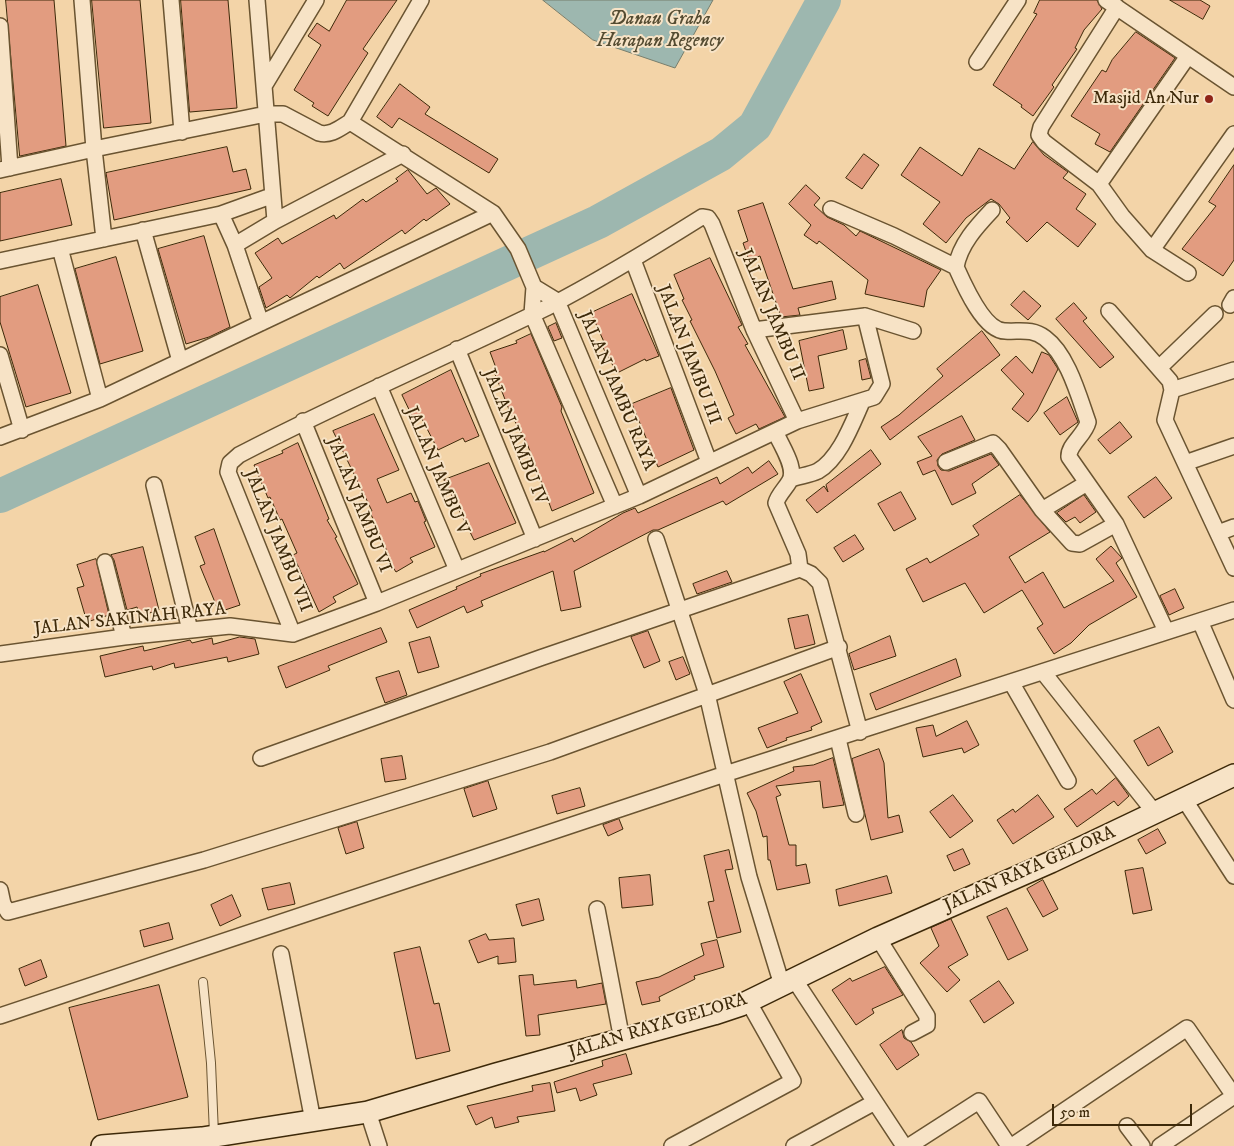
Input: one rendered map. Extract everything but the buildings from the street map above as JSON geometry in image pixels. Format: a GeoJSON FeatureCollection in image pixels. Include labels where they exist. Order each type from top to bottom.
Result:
{"type":"FeatureCollection","features":[{"type":"Feature","properties":{"kind":"street"},"geometry":{"type":"LineString","coordinates":[[82,0],[94,148],[104,239]]}},
{"type":"Feature","properties":{"kind":"street"},"geometry":{"type":"LineString","coordinates":[[171,0],[182,132]]}},
{"type":"Feature","properties":{"kind":"street"},"geometry":{"type":"LineString","coordinates":[[257,0],[271,196],[275,221]]}},
{"type":"Feature","properties":{"kind":"street"},"geometry":{"type":"LineString","coordinates":[[264,86],[316,0]]}},
{"type":"Feature","properties":{"kind":"street"},"geometry":{"type":"LineString","coordinates":[[0,26],[5,169],[94,148],[266,114],[284,114],[326,135],[350,122],[421,0]]}},
{"type":"Feature","properties":{"kind":"street"},"geometry":{"type":"LineString","coordinates":[[977,62],[1018,0]]}},
{"type":"Feature","properties":{"kind":"street"},"geometry":{"type":"LineString","coordinates":[[1188,273],[1152,250],[1122,216],[1099,184],[1044,142],[1039,135],[1041,127],[1111,4],[1234,87]]}},
{"type":"Feature","properties":{"kind":"street"},"geometry":{"type":"LineString","coordinates":[[1099,184],[1188,56]]}},
{"type":"Feature","properties":{"kind":"street"},"geometry":{"type":"LineString","coordinates":[[350,122],[493,213],[518,249],[534,287],[532,314],[615,506]]}},
{"type":"Feature","properties":{"kind":"street"},"geometry":{"type":"LineString","coordinates":[[1152,250],[1234,134]]}},
{"type":"Feature","properties":{"kind":"street"},"geometry":{"type":"LineString","coordinates":[[235,245],[275,221],[403,154]]}},
{"type":"Feature","properties":{"kind":"street"},"geometry":{"type":"LineString","coordinates":[[0,261],[221,214],[271,196]]}},
{"type":"Feature","properties":{"kind":"street"},"geometry":{"type":"LineString","coordinates":[[831,209],[894,236],[956,267],[987,322],[996,329],[1029,330],[1045,338],[1053,347],[1069,372],[1088,422],[1069,455],[1116,524],[1166,631]]}},
{"type":"Feature","properties":{"kind":"street"},"geometry":{"type":"LineString","coordinates":[[956,267],[960,251],[977,226],[992,210]]}},
{"type":"Feature","properties":{"kind":"street"},"geometry":{"type":"LineString","coordinates":[[0,437],[100,399],[493,213]]}},
{"type":"Feature","properties":{"kind":"street"},"geometry":{"type":"LineString","coordinates":[[221,214],[235,245],[261,323]]}},
{"type":"Feature","properties":{"kind":"street","name":"JALAN JAMBU II"},"geometry":{"type":"LineString","coordinates":[[633,260],[702,217],[708,218],[754,330],[797,421]]}},
{"type":"Feature","properties":{"kind":"street"},"geometry":{"type":"LineString","coordinates":[[143,230],[180,361]]}},
{"type":"Feature","properties":{"kind":"street"},"geometry":{"type":"LineString","coordinates":[[60,248],[100,399]]}},
{"type":"Feature","properties":{"kind":"street"},"geometry":{"type":"LineString","coordinates":[[303,421],[532,314],[633,260]]}},
{"type":"Feature","properties":{"kind":"street","name":"JALAN JAMBU III"},"geometry":{"type":"LineString","coordinates":[[633,260],[709,462]]}},
{"type":"Feature","properties":{"kind":"street"},"geometry":{"type":"LineString","coordinates":[[534,287],[557,301]]}},
{"type":"Feature","properties":{"kind":"street","name":"JALAN JAMBU RAYA"},"geometry":{"type":"LineString","coordinates":[[557,301],[639,496]]}},
{"type":"Feature","properties":{"kind":"street"},"geometry":{"type":"LineString","coordinates":[[1109,311],[1170,381],[1172,390],[1165,420],[1234,568]]}},
{"type":"Feature","properties":{"kind":"street"},"geometry":{"type":"LineString","coordinates":[[1159,368],[1215,314]]}},
{"type":"Feature","properties":{"kind":"street"},"geometry":{"type":"LineString","coordinates":[[754,330],[865,316],[913,331]]}},
{"type":"Feature","properties":{"kind":"street"},"geometry":{"type":"LineString","coordinates":[[294,634],[378,603],[639,496],[709,462],[776,433],[797,421],[874,398],[882,384],[865,316]]}},
{"type":"Feature","properties":{"kind":"street","name":"JALAN JAMBU IV"},"geometry":{"type":"LineString","coordinates":[[457,349],[535,539]]}},
{"type":"Feature","properties":{"kind":"street"},"geometry":{"type":"LineString","coordinates":[[0,355],[22,430]]}},
{"type":"Feature","properties":{"kind":"street"},"geometry":{"type":"LineString","coordinates":[[1172,390],[1234,370]]}},
{"type":"Feature","properties":{"kind":"street","name":"JALAN JAMBU V"},"geometry":{"type":"LineString","coordinates":[[379,386],[458,570]]}},
{"type":"Feature","properties":{"kind":"street"},"geometry":{"type":"LineString","coordinates":[[791,479],[818,471],[833,456],[848,432],[862,402]]}},
{"type":"Feature","properties":{"kind":"street","name":"JALAN JAMBU VII"},"geometry":{"type":"LineString","coordinates":[[294,634],[228,472],[230,462],[239,455],[303,421]]}},
{"type":"Feature","properties":{"kind":"street","name":"JALAN JAMBU VI"},"geometry":{"type":"LineString","coordinates":[[303,421],[378,603]]}},
{"type":"Feature","properties":{"kind":"street"},"geometry":{"type":"LineString","coordinates":[[776,433],[793,472],[791,479],[777,498],[776,503],[798,554],[800,569]]}},
{"type":"Feature","properties":{"kind":"street"},"geometry":{"type":"LineString","coordinates":[[946,462],[993,444],[1000,449],[1042,510],[1069,541],[1076,544],[1116,524]]}},
{"type":"Feature","properties":{"kind":"street"},"geometry":{"type":"LineString","coordinates":[[1185,463],[1234,446]]}},
{"type":"Feature","properties":{"kind":"street"},"geometry":{"type":"LineString","coordinates":[[1042,510],[1088,483]]}},
{"type":"Feature","properties":{"kind":"street"},"geometry":{"type":"LineString","coordinates":[[154,485],[190,630]]}},
{"type":"Feature","properties":{"kind":"street"},"geometry":{"type":"LineString","coordinates":[[1218,533],[1234,527]]}},
{"type":"Feature","properties":{"kind":"street"},"geometry":{"type":"LineString","coordinates":[[656,540],[707,694],[749,877],[788,982],[876,1102],[904,1146]]}},
{"type":"Feature","properties":{"kind":"street"},"geometry":{"type":"LineString","coordinates":[[104,562],[124,637]]}},
{"type":"Feature","properties":{"kind":"street"},"geometry":{"type":"LineString","coordinates":[[261,758],[540,658],[800,569],[811,574],[820,583],[860,732]]}},
{"type":"Feature","properties":{"kind":"street"},"geometry":{"type":"LineString","coordinates":[[0,1016],[725,774],[1234,610]]}},
{"type":"Feature","properties":{"kind":"street"},"geometry":{"type":"LineString","coordinates":[[1200,621],[1234,700]]}},
{"type":"Feature","properties":{"kind":"street","name":"JALAN SAKINAH RAYA"},"geometry":{"type":"LineString","coordinates":[[0,654],[124,637],[230,626],[294,634]]}},
{"type":"Feature","properties":{"kind":"street"},"geometry":{"type":"LineString","coordinates":[[0,890],[3,904],[8,912],[195,862],[550,752],[838,648]]}},
{"type":"Feature","properties":{"kind":"street"},"geometry":{"type":"LineString","coordinates":[[1042,672],[1155,813]]}},
{"type":"Feature","properties":{"kind":"street"},"geometry":{"type":"LineString","coordinates":[[1011,682],[1068,781]]}},
{"type":"Feature","properties":{"kind":"street"},"geometry":{"type":"LineString","coordinates":[[838,739],[856,814]]}},
{"type":"Feature","properties":{"kind":"street","name":"JALAN RAYA GELORA"},"geometry":{"type":"LineString","coordinates":[[102,1146],[206,1140],[368,1112],[496,1074],[714,1014],[748,1001],[878,938],[1155,813],[1234,774]]}},
{"type":"Feature","properties":{"kind":"street"},"geometry":{"type":"LineString","coordinates":[[1184,799],[1234,876]]}},
{"type":"Feature","properties":{"kind":"street"},"geometry":{"type":"LineString","coordinates":[[597,908],[622,1040]]}},
{"type":"Feature","properties":{"kind":"street"},"geometry":{"type":"LineString","coordinates":[[878,938],[928,1016],[927,1025],[912,1033]]}},
{"type":"Feature","properties":{"kind":"street"},"geometry":{"type":"LineString","coordinates":[[281,954],[313,1121]]}},
{"type":"Feature","properties":{"kind":"street"},"geometry":{"type":"LineString","coordinates":[[672,1146],[793,1081],[748,1001]]}},
{"type":"Feature","properties":{"kind":"street"},"geometry":{"type":"LineString","coordinates":[[909,1146],[979,1101],[1010,1146],[1187,1028],[1234,1096],[1160,1146]]}},
{"type":"Feature","properties":{"kind":"street"},"geometry":{"type":"LineString","coordinates":[[796,1146],[876,1102]]}},
{"type":"Feature","properties":{"kind":"street"},"geometry":{"type":"LineString","coordinates":[[368,1112],[379,1146]]}},
{"type":"Feature","properties":{"kind":"street"},"geometry":{"type":"LineString","coordinates":[[1127,1126],[1142,1146]]}},
{"type":"Feature","properties":{"kind":"lane"},"geometry":{"type":"LineString","coordinates":[[203,982],[211,1063],[206,1140]]}},
{"type":"Feature","properties":{"kind":"water","name":"Danau Graha Harapan Regency"},"geometry":{"type":"Polygon","coordinates":[[[543,0],[713,0],[675,68],[593,40],[543,0]]]}},
{"type":"Feature","properties":{"kind":"waterway"},"geometry":{"type":"LineString","coordinates":[[0,496],[598,222],[721,154],[755,126],[824,0]]}},
{"type":"Feature","properties":{"kind":"place","name":"Masjid An Nur"},"geometry":{"type":"Point","coordinates":[1209,99]}}]}
